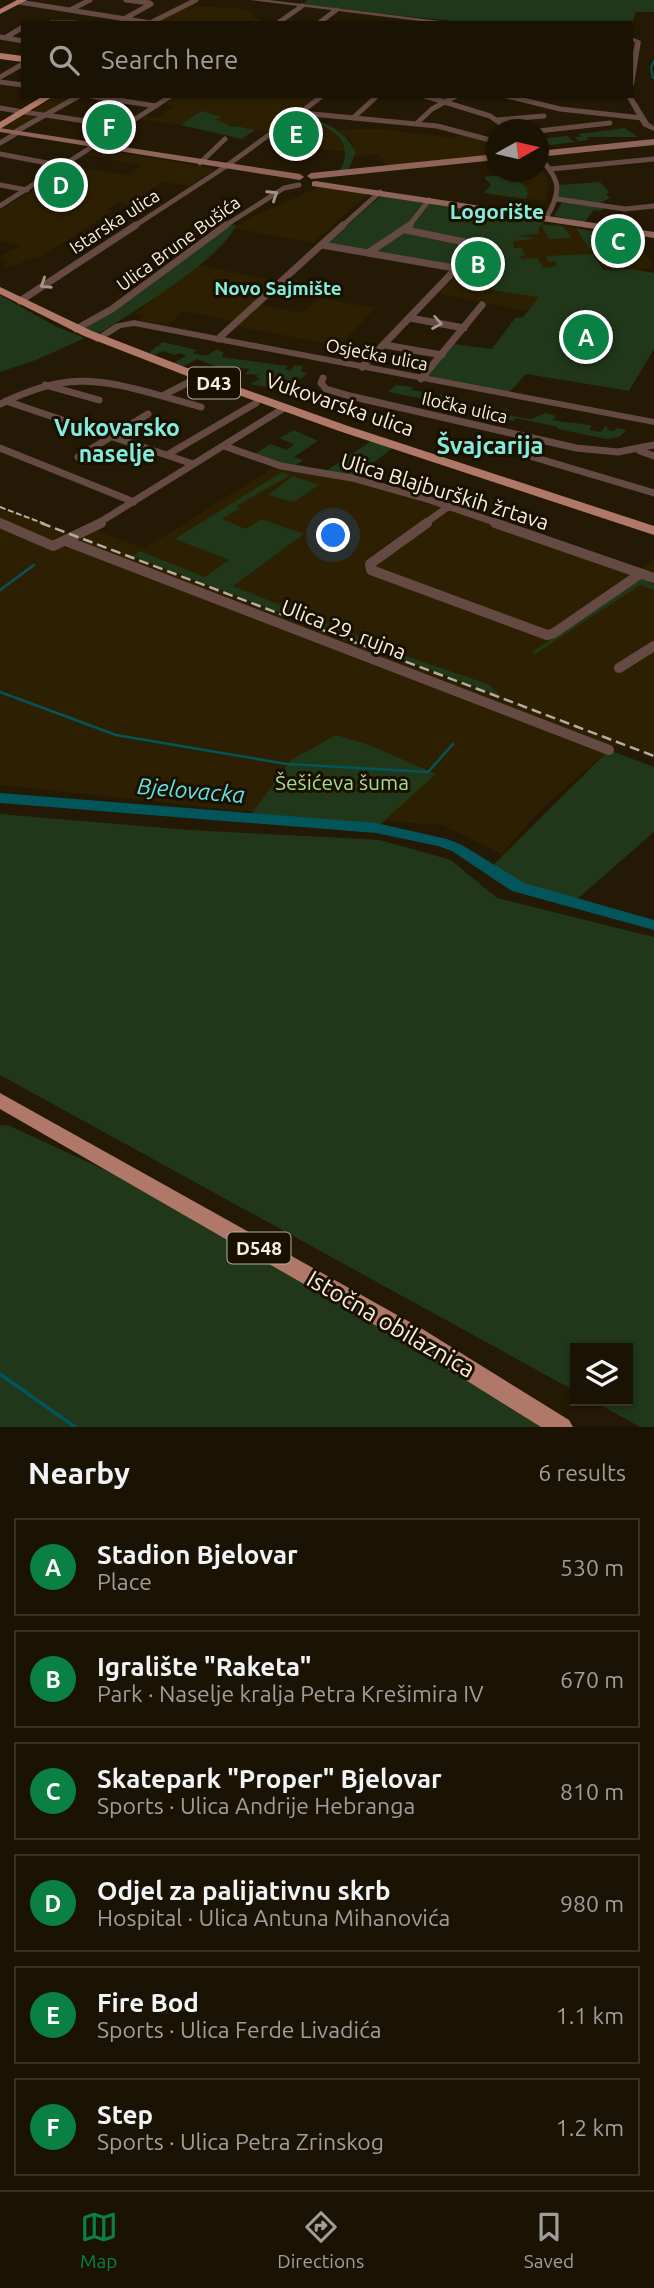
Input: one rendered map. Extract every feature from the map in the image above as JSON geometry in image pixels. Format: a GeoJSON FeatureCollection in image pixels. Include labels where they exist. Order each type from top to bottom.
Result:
{"type":"FeatureCollection","features":[{"type":"Feature","properties":{"kind":"main road"},"geometry":{"type":"LineString","coordinates":[[0,12],[21,1]]}},
{"type":"Feature","properties":{"kind":"main road"},"geometry":{"type":"LineString","coordinates":[[0,56],[21,61]]}},
{"type":"Feature","properties":{"kind":"main road"},"geometry":{"type":"LineString","coordinates":[[0,128],[47,98]]}},
{"type":"Feature","properties":{"kind":"main road"},"geometry":{"type":"LineString","coordinates":[[0,128],[95,146],[654,235]]}},
{"type":"Feature","properties":{"kind":"main road"},"geometry":{"type":"LineString","coordinates":[[549,154],[654,142]]}},
{"type":"Feature","properties":{"kind":"main road"},"geometry":{"type":"LineString","coordinates":[[310,180],[486,159]]}},
{"type":"Feature","properties":{"kind":"main road","name":"D43"},"geometry":{"type":"LineString","coordinates":[[0,290],[95,338]]}},
{"type":"Feature","properties":{"kind":"main road","name":"Vukovarska ulica"},"geometry":{"type":"LineString","coordinates":[[95,338],[284,408],[654,531]]}},
{"type":"Feature","properties":{"kind":"main road","name":"Istočna obilaznica"},"geometry":{"type":"LineString","coordinates":[[0,1100],[416,1337],[561,1427]]}},
{"type":"Feature","properties":{"kind":"street"},"geometry":{"type":"LineString","coordinates":[[70,10],[90,0]]}},
{"type":"Feature","properties":{"kind":"street"},"geometry":{"type":"LineString","coordinates":[[124,19],[151,4],[126,0]]}},
{"type":"Feature","properties":{"kind":"street"},"geometry":{"type":"LineString","coordinates":[[155,21],[196,0]]}},
{"type":"Feature","properties":{"kind":"street"},"geometry":{"type":"LineString","coordinates":[[253,0],[417,21]]}},
{"type":"Feature","properties":{"kind":"street"},"geometry":{"type":"LineString","coordinates":[[21,1],[138,21]]}},
{"type":"Feature","properties":{"kind":"street"},"geometry":{"type":"LineString","coordinates":[[281,21],[302,6]]}},
{"type":"Feature","properties":{"kind":"street"},"geometry":{"type":"LineString","coordinates":[[322,21],[336,10]]}},
{"type":"Feature","properties":{"kind":"street"},"geometry":{"type":"LineString","coordinates":[[2,37],[21,28]]}},
{"type":"Feature","properties":{"kind":"street"},"geometry":{"type":"LineString","coordinates":[[2,37],[21,41]]}},
{"type":"Feature","properties":{"kind":"street"},"geometry":{"type":"LineString","coordinates":[[633,64],[634,39]]}},
{"type":"Feature","properties":{"kind":"street"},"geometry":{"type":"LineString","coordinates":[[0,79],[21,63]]}},
{"type":"Feature","properties":{"kind":"street"},"geometry":{"type":"LineString","coordinates":[[0,79],[21,84]]}},
{"type":"Feature","properties":{"kind":"street"},"geometry":{"type":"LineString","coordinates":[[0,143],[76,98]]}},
{"type":"Feature","properties":{"kind":"street"},"geometry":{"type":"LineString","coordinates":[[104,98],[156,106]]}},
{"type":"Feature","properties":{"kind":"street"},"geometry":{"type":"LineString","coordinates":[[0,206],[168,98]]}},
{"type":"Feature","properties":{"kind":"street","name":"Istarska ulica"},"geometry":{"type":"LineString","coordinates":[[20,301],[226,167],[319,98]]}},
{"type":"Feature","properties":{"kind":"street"},"geometry":{"type":"LineString","coordinates":[[352,118],[375,98]]}},
{"type":"Feature","properties":{"kind":"street"},"geometry":{"type":"LineString","coordinates":[[432,98],[494,119]]}},
{"type":"Feature","properties":{"kind":"street"},"geometry":{"type":"LineString","coordinates":[[416,124],[453,98]]}},
{"type":"Feature","properties":{"kind":"street"},"geometry":{"type":"LineString","coordinates":[[515,98],[551,107],[642,118]]}},
{"type":"Feature","properties":{"kind":"street"},"geometry":{"type":"LineString","coordinates":[[630,98],[642,118],[654,129]]}},
{"type":"Feature","properties":{"kind":"street"},"geometry":{"type":"LineString","coordinates":[[0,108],[124,127]]}},
{"type":"Feature","properties":{"kind":"street"},"geometry":{"type":"LineString","coordinates":[[300,114],[416,124],[456,130],[486,139]]}},
{"type":"Feature","properties":{"kind":"street"},"geometry":{"type":"LineString","coordinates":[[300,114],[320,122]]}},
{"type":"Feature","properties":{"kind":"street"},"geometry":{"type":"LineString","coordinates":[[509,119],[544,116]]}},
{"type":"Feature","properties":{"kind":"street"},"geometry":{"type":"LineString","coordinates":[[549,130],[610,123]]}},
{"type":"Feature","properties":{"kind":"street"},"geometry":{"type":"LineString","coordinates":[[200,163],[225,139]]}},
{"type":"Feature","properties":{"kind":"street"},"geometry":{"type":"LineString","coordinates":[[0,154],[63,166]]}},
{"type":"Feature","properties":{"kind":"street"},"geometry":{"type":"LineString","coordinates":[[545,218],[557,199],[558,183],[551,169],[654,159]]}},
{"type":"Feature","properties":{"kind":"street","name":"Ulica Brune Bušića"},"geometry":{"type":"LineString","coordinates":[[78,331],[244,214],[284,188],[310,180]]}},
{"type":"Feature","properties":{"kind":"street"},"geometry":{"type":"LineString","coordinates":[[0,185],[27,190]]}},
{"type":"Feature","properties":{"kind":"street"},"geometry":{"type":"LineString","coordinates":[[218,339],[380,192]]}},
{"type":"Feature","properties":{"kind":"street"},"geometry":{"type":"LineString","coordinates":[[557,199],[625,209],[654,206]]}},
{"type":"Feature","properties":{"kind":"street"},"geometry":{"type":"LineString","coordinates":[[368,253],[406,230],[429,200]]}},
{"type":"Feature","properties":{"kind":"street"},"geometry":{"type":"LineString","coordinates":[[362,367],[454,268],[479,245],[406,230]]}},
{"type":"Feature","properties":{"kind":"street"},"geometry":{"type":"LineString","coordinates":[[322,245],[454,268]]}},
{"type":"Feature","properties":{"kind":"street"},"geometry":{"type":"LineString","coordinates":[[421,379],[482,305]]}},
{"type":"Feature","properties":{"kind":"street"},"geometry":{"type":"LineString","coordinates":[[410,318],[464,328]]}},
{"type":"Feature","properties":{"kind":"street","name":"Osječka ulica"},"geometry":{"type":"LineString","coordinates":[[95,338],[128,323],[654,422]]}},
{"type":"Feature","properties":{"kind":"street"},"geometry":{"type":"LineString","coordinates":[[385,345],[442,355]]}},
{"type":"Feature","properties":{"kind":"street"},"geometry":{"type":"LineString","coordinates":[[162,396],[199,377]]}},
{"type":"Feature","properties":{"kind":"street","name":"Iločka ulica"},"geometry":{"type":"LineString","coordinates":[[323,378],[321,383],[326,389],[350,396],[532,438],[597,450],[640,451],[654,445]]}},
{"type":"Feature","properties":{"kind":"street"},"geometry":{"type":"LineString","coordinates":[[3,403],[64,379],[87,379],[113,382],[201,407]]}},
{"type":"Feature","properties":{"kind":"street"},"geometry":{"type":"LineString","coordinates":[[44,385],[99,400]]}},
{"type":"Feature","properties":{"kind":"street"},"geometry":{"type":"LineString","coordinates":[[3,403],[192,464]]}},
{"type":"Feature","properties":{"kind":"street"},"geometry":{"type":"LineString","coordinates":[[167,454],[256,404]]}},
{"type":"Feature","properties":{"kind":"street"},"geometry":{"type":"LineString","coordinates":[[66,541],[134,502],[284,408]]}},
{"type":"Feature","properties":{"kind":"street"},"geometry":{"type":"LineString","coordinates":[[78,457],[148,414]]}},
{"type":"Feature","properties":{"kind":"street"},"geometry":{"type":"LineString","coordinates":[[532,438],[527,450],[533,457],[654,493]]}},
{"type":"Feature","properties":{"kind":"street","name":"Ulica Blajburških žrtava"},"geometry":{"type":"LineString","coordinates":[[224,446],[281,466],[352,478],[448,507],[654,578]]}},
{"type":"Feature","properties":{"kind":"street"},"geometry":{"type":"LineString","coordinates":[[0,449],[134,502]]}},
{"type":"Feature","properties":{"kind":"street"},"geometry":{"type":"LineString","coordinates":[[89,450],[121,461]]}},
{"type":"Feature","properties":{"kind":"street"},"geometry":{"type":"LineString","coordinates":[[640,451],[654,457]]}},
{"type":"Feature","properties":{"kind":"street"},"geometry":{"type":"LineString","coordinates":[[448,507],[370,564],[371,570],[547,635],[554,633],[640,574]]}},
{"type":"Feature","properties":{"kind":"street","name":"Ulica 29. rujna"},"geometry":{"type":"LineString","coordinates":[[0,523],[53,545],[66,541],[609,750]]}},
{"type":"Feature","properties":{"kind":"street"},"geometry":{"type":"LineString","coordinates":[[619,668],[654,646]]}},
{"type":"Feature","properties":{"kind":"shaded area"},"geometry":{"type":"Polygon","coordinates":[[[188,6],[238,8],[254,13],[252,17],[260,19],[257,21],[157,21],[188,6]]]}},
{"type":"Feature","properties":{"kind":"shaded area"},"geometry":{"type":"Polygon","coordinates":[[[53,98],[73,98],[18,130],[3,128],[53,98]]]}},
{"type":"Feature","properties":{"kind":"shaded area"},"geometry":{"type":"Polygon","coordinates":[[[174,98],[317,100],[272,133],[232,127],[215,119],[220,117],[201,111],[180,125],[141,119],[145,116],[157,118],[175,106],[165,104],[174,98]]]}},
{"type":"Feature","properties":{"kind":"shaded area"},"geometry":{"type":"Polygon","coordinates":[[[296,117],[314,122],[335,133],[347,152],[293,145],[302,137],[309,138],[315,131],[285,126],[296,117]]]}},
{"type":"Feature","properties":{"kind":"shaded area"},"geometry":{"type":"Polygon","coordinates":[[[383,129],[453,138],[466,132],[486,139],[486,158],[388,168],[378,154],[355,157],[356,152],[348,137],[338,130],[383,129]]]}},
{"type":"Feature","properties":{"kind":"shaded area"},"geometry":{"type":"Polygon","coordinates":[[[97,149],[216,169],[189,186],[163,182],[127,204],[119,202],[107,209],[113,211],[44,255],[0,270],[8,263],[0,256],[21,246],[0,241],[0,211],[71,166],[129,175],[142,166],[86,155],[97,149]]]}},
{"type":"Feature","properties":{"kind":"shaded area"},"geometry":{"type":"Polygon","coordinates":[[[488,182],[549,184],[545,201],[484,193],[491,185],[488,182]]]}},
{"type":"Feature","properties":{"kind":"shaded area"},"geometry":{"type":"Polygon","coordinates":[[[320,187],[368,194],[313,243],[233,228],[251,217],[320,187]]]}},
{"type":"Feature","properties":{"kind":"shaded area"},"geometry":{"type":"Polygon","coordinates":[[[500,215],[639,239],[653,268],[596,268],[544,293],[526,311],[438,294],[489,243],[500,215]]]}},
{"type":"Feature","properties":{"kind":"shaded area"},"geometry":{"type":"Polygon","coordinates":[[[200,265],[279,282],[255,304],[302,313],[319,298],[375,308],[339,346],[236,326],[239,322],[183,311],[168,325],[140,320],[144,316],[134,314],[200,265]]]}},
{"type":"Feature","properties":{"kind":"shaded area"},"geometry":{"type":"Polygon","coordinates":[[[286,278],[327,285],[312,297],[275,288],[286,278]]]}},
{"type":"Feature","properties":{"kind":"shaded area"},"geometry":{"type":"Polygon","coordinates":[[[277,465],[330,473],[441,504],[461,490],[495,503],[483,514],[641,568],[654,559],[654,756],[622,743],[611,748],[540,810],[502,854],[442,825],[253,812],[0,785],[0,507],[74,534],[89,528],[145,548],[277,465]]]}},
{"type":"Feature","properties":{"kind":"green space"},"geometry":{"type":"Polygon","coordinates":[[[308,0],[654,0],[654,12],[636,12],[633,21],[452,21],[301,5],[308,0]]]}},
{"type":"Feature","properties":{"kind":"green space"},"geometry":{"type":"Polygon","coordinates":[[[201,111],[222,117],[216,119],[232,127],[255,130],[242,139],[180,125],[201,111]]]}},
{"type":"Feature","properties":{"kind":"green space"},"geometry":{"type":"Polygon","coordinates":[[[302,114],[323,116],[317,120],[335,128],[348,140],[356,152],[348,170],[339,171],[345,150],[336,134],[317,123],[296,117],[302,114]]]}},
{"type":"Feature","properties":{"kind":"green space"},"geometry":{"type":"Polygon","coordinates":[[[625,128],[638,137],[587,137],[588,140],[549,144],[549,138],[567,136],[578,141],[575,137],[581,137],[579,134],[625,128]]]}},
{"type":"Feature","properties":{"kind":"green space"},"geometry":{"type":"Polygon","coordinates":[[[488,182],[520,182],[528,193],[526,199],[484,193],[491,185],[488,182]]]}},
{"type":"Feature","properties":{"kind":"green space"},"geometry":{"type":"Polygon","coordinates":[[[600,182],[609,192],[606,194],[610,198],[597,205],[557,199],[558,185],[600,182]]]}},
{"type":"Feature","properties":{"kind":"green space"},"geometry":{"type":"Polygon","coordinates":[[[381,196],[543,222],[542,225],[563,226],[572,238],[549,239],[542,226],[539,226],[539,234],[516,236],[536,238],[513,242],[514,248],[522,248],[525,255],[520,256],[522,259],[538,258],[543,268],[557,266],[555,261],[549,262],[546,256],[593,254],[603,270],[633,269],[654,273],[654,349],[629,391],[526,374],[509,393],[427,377],[454,344],[492,349],[515,318],[523,317],[539,297],[491,290],[499,279],[460,272],[487,244],[478,242],[472,252],[450,266],[324,245],[381,196]]]}},
{"type":"Feature","properties":{"kind":"green space"},"geometry":{"type":"Polygon","coordinates":[[[562,202],[604,208],[601,211],[594,210],[584,222],[554,216],[562,202]]]}},
{"type":"Feature","properties":{"kind":"green space"},"geometry":{"type":"Polygon","coordinates":[[[228,224],[236,225],[228,238],[213,254],[172,286],[94,336],[77,329],[228,224]]]}},
{"type":"Feature","properties":{"kind":"green space"},"geometry":{"type":"Polygon","coordinates":[[[576,228],[636,239],[638,243],[627,247],[589,249],[576,228]]]}},
{"type":"Feature","properties":{"kind":"green space"},"geometry":{"type":"Polygon","coordinates":[[[0,295],[55,326],[85,338],[36,360],[0,372],[0,295]]]}},
{"type":"Feature","properties":{"kind":"green space"},"geometry":{"type":"Polygon","coordinates":[[[163,342],[197,350],[193,353],[206,356],[217,349],[224,353],[221,357],[288,366],[285,369],[290,371],[295,365],[303,366],[301,371],[307,373],[296,382],[281,386],[250,384],[260,379],[256,377],[258,375],[245,374],[250,369],[240,368],[233,373],[197,359],[184,366],[173,363],[186,356],[180,353],[149,353],[163,342]]]}},
{"type":"Feature","properties":{"kind":"green space"},"geometry":{"type":"Polygon","coordinates":[[[396,385],[413,387],[411,390],[423,392],[422,395],[438,398],[440,394],[456,398],[455,401],[478,408],[482,405],[501,410],[509,408],[504,412],[506,415],[531,419],[546,413],[556,416],[553,420],[592,426],[589,430],[601,432],[605,426],[608,427],[607,430],[627,430],[619,437],[606,439],[516,418],[514,421],[495,417],[497,413],[388,392],[396,385]]]}},
{"type":"Feature","properties":{"kind":"green space"},"geometry":{"type":"Polygon","coordinates":[[[294,430],[318,441],[294,457],[303,460],[292,468],[252,456],[270,444],[287,450],[294,444],[279,438],[294,430]]]}},
{"type":"Feature","properties":{"kind":"green space"},"geometry":{"type":"Polygon","coordinates":[[[371,441],[393,448],[354,477],[326,471],[371,441]]]}},
{"type":"Feature","properties":{"kind":"green space"},"geometry":{"type":"Polygon","coordinates":[[[282,472],[291,475],[236,506],[240,508],[222,519],[246,529],[261,519],[304,534],[233,586],[411,658],[488,684],[502,697],[133,556],[140,551],[205,577],[229,560],[175,539],[282,472]]]}},
{"type":"Feature","properties":{"kind":"green space"},"geometry":{"type":"Polygon","coordinates":[[[293,476],[319,485],[294,502],[268,495],[293,476]]]}},
{"type":"Feature","properties":{"kind":"green space"},"geometry":{"type":"Polygon","coordinates":[[[637,579],[651,579],[648,582],[654,585],[654,590],[640,585],[535,654],[531,653],[637,579]]]}},
{"type":"Feature","properties":{"kind":"green space","name":"Šešićeva šuma"},"geometry":{"type":"Polygon","coordinates":[[[336,735],[369,745],[436,774],[376,828],[248,819],[291,760],[336,735]]]}},
{"type":"Feature","properties":{"kind":"green space"},"geometry":{"type":"Polygon","coordinates":[[[609,750],[654,767],[654,832],[575,901],[521,885],[492,866],[609,750]]]}},
{"type":"Feature","properties":{"kind":"green space"},"geometry":{"type":"Polygon","coordinates":[[[0,814],[190,830],[380,840],[451,860],[497,898],[654,937],[654,1427],[640,1427],[602,1406],[633,1406],[633,1343],[570,1343],[570,1388],[0,1075],[0,814]]]}},
{"type":"Feature","properties":{"kind":"green space"},"geometry":{"type":"Polygon","coordinates":[[[0,1125],[10,1126],[202,1215],[561,1427],[0,1427],[0,1125]]]}},
{"type":"Feature","properties":{"kind":"waterway"},"geometry":{"type":"LineString","coordinates":[[653,78],[651,68],[654,61]]}},
{"type":"Feature","properties":{"kind":"waterway"},"geometry":{"type":"LineString","coordinates":[[0,590],[34,565]]}},
{"type":"Feature","properties":{"kind":"waterway"},"geometry":{"type":"LineString","coordinates":[[0,692],[116,735],[287,764],[428,772],[453,744]]}},
{"type":"Feature","properties":{"kind":"waterway","name":"Bjelovacka"},"geometry":{"type":"LineString","coordinates":[[0,798],[376,828],[442,842],[457,848],[518,887],[654,925]]}},
{"type":"Feature","properties":{"kind":"waterway"},"geometry":{"type":"LineString","coordinates":[[0,1374],[75,1427]]}},
{"type":"Feature","properties":{"kind":"railway"},"geometry":{"type":"LineString","coordinates":[[0,507],[45,524]]}},
{"type":"Feature","properties":{"kind":"railway"},"geometry":{"type":"LineString","coordinates":[[41,523],[654,756]]}},
{"type":"Feature","properties":{"kind":"place","name":"Step"},"geometry":{"type":"Point","coordinates":[109,127]}},
{"type":"Feature","properties":{"kind":"place","name":"Fire Bod"},"geometry":{"type":"Point","coordinates":[296,134]}},
{"type":"Feature","properties":{"kind":"place","name":"Odjel za palijativnu skrb"},"geometry":{"type":"Point","coordinates":[61,185]}},
{"type":"Feature","properties":{"kind":"place","name":"Skatepark \"Proper\" Bjelovar"},"geometry":{"type":"Point","coordinates":[618,241]}},
{"type":"Feature","properties":{"kind":"place","name":"Igralište \"Raketa\""},"geometry":{"type":"Point","coordinates":[478,264]}},
{"type":"Feature","properties":{"kind":"place","name":"Stadion Bjelovar"},"geometry":{"type":"Point","coordinates":[586,337]}},
{"type":"Feature","properties":{"kind":"district","name":"Logorište"},"geometry":{"type":"Point","coordinates":[497,211]}},
{"type":"Feature","properties":{"kind":"district","name":"Novo Sajmište"},"geometry":{"type":"Point","coordinates":[278,288]}},
{"type":"Feature","properties":{"kind":"district","name":"Vukovarsko naselje"},"geometry":{"type":"Point","coordinates":[117,440]}},
{"type":"Feature","properties":{"kind":"district","name":"Švajcarija"},"geometry":{"type":"Point","coordinates":[490,445]}}]}
